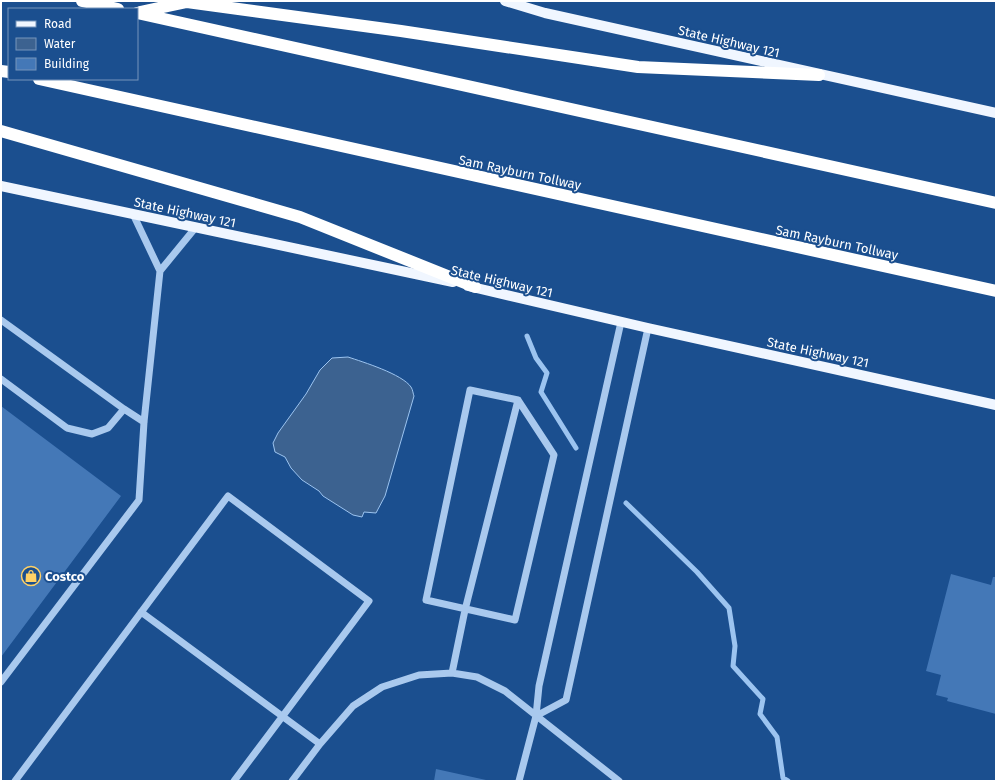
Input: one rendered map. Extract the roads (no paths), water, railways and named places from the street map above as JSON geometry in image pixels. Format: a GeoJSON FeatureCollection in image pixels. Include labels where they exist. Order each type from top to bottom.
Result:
{"type":"FeatureCollection","features":[{"type":"Feature","properties":{"kind":"highway"},"geometry":{"type":"LineString","coordinates":[[82,1],[114,8]]}},
{"type":"Feature","properties":{"kind":"highway"},"geometry":{"type":"LineString","coordinates":[[138,13],[187,2],[401,31],[638,67],[819,75]]}},
{"type":"Feature","properties":{"kind":"highway"},"geometry":{"type":"LineString","coordinates":[[138,13],[996,202]]}},
{"type":"Feature","properties":{"kind":"highway","name":"Sam Rayburn Tollway"},"geometry":{"type":"LineString","coordinates":[[44,80],[996,291]]}},
{"type":"Feature","properties":{"kind":"highway"},"geometry":{"type":"LineString","coordinates":[[1,131],[300,217],[475,287]]}},
{"type":"Feature","properties":{"kind":"main road","name":"State Highway 121"},"geometry":{"type":"LineString","coordinates":[[505,1],[545,13],[996,114]]}},
{"type":"Feature","properties":{"kind":"main road","name":"State Highway 121"},"geometry":{"type":"LineString","coordinates":[[1,186],[475,287],[621,322],[996,405]]}},
{"type":"Feature","properties":{"kind":"lane"},"geometry":{"type":"LineString","coordinates":[[1,682],[139,500],[144,422],[160,271],[133,214]]}},
{"type":"Feature","properties":{"kind":"lane"},"geometry":{"type":"LineString","coordinates":[[160,271],[196,227]]}},
{"type":"Feature","properties":{"kind":"lane"},"geometry":{"type":"LineString","coordinates":[[1,320],[124,410],[144,422]]}},
{"type":"Feature","properties":{"kind":"lane"},"geometry":{"type":"LineString","coordinates":[[519,781],[536,716],[540,686],[621,322]]}},
{"type":"Feature","properties":{"kind":"lane"},"geometry":{"type":"LineString","coordinates":[[536,716],[566,700],[648,328]]}},
{"type":"Feature","properties":{"kind":"lane"},"geometry":{"type":"LineString","coordinates":[[1,379],[66,428],[92,434],[108,428],[124,410]]}},
{"type":"Feature","properties":{"kind":"lane"},"geometry":{"type":"LineString","coordinates":[[470,390],[518,400],[554,455],[515,620],[465,610],[426,600],[470,390]]}},
{"type":"Feature","properties":{"kind":"lane"},"geometry":{"type":"LineString","coordinates":[[452,673],[465,610],[518,400]]}},
{"type":"Feature","properties":{"kind":"lane"},"geometry":{"type":"LineString","coordinates":[[15,781],[228,496],[369,601],[234,781]]}},
{"type":"Feature","properties":{"kind":"lane"},"geometry":{"type":"LineString","coordinates":[[141,612],[320,744]]}},
{"type":"Feature","properties":{"kind":"lane"},"geometry":{"type":"LineString","coordinates":[[292,781],[320,744],[353,706],[382,687],[419,675],[452,673],[477,677],[505,691],[619,781]]}},
{"type":"Feature","properties":{"kind":"water"},"geometry":{"type":"Polygon","coordinates":[[[348,357],[391,373],[406,382],[411,387],[414,396],[385,496],[376,513],[364,512],[362,517],[353,515],[323,496],[319,491],[302,480],[291,468],[285,457],[275,452],[273,443],[278,433],[306,394],[320,370],[332,358],[348,357]]]}},
{"type":"Feature","properties":{"kind":"waterway"},"geometry":{"type":"LineString","coordinates":[[527,336],[536,358],[547,373],[541,392],[576,448]]}},
{"type":"Feature","properties":{"kind":"waterway"},"geometry":{"type":"LineString","coordinates":[[626,503],[697,572],[729,608],[735,646],[733,666],[763,699],[760,714],[777,737],[783,778],[788,781]]}},
{"type":"Feature","properties":{"kind":"place","name":"Costco"},"geometry":{"type":"Point","coordinates":[31,576]}}]}
